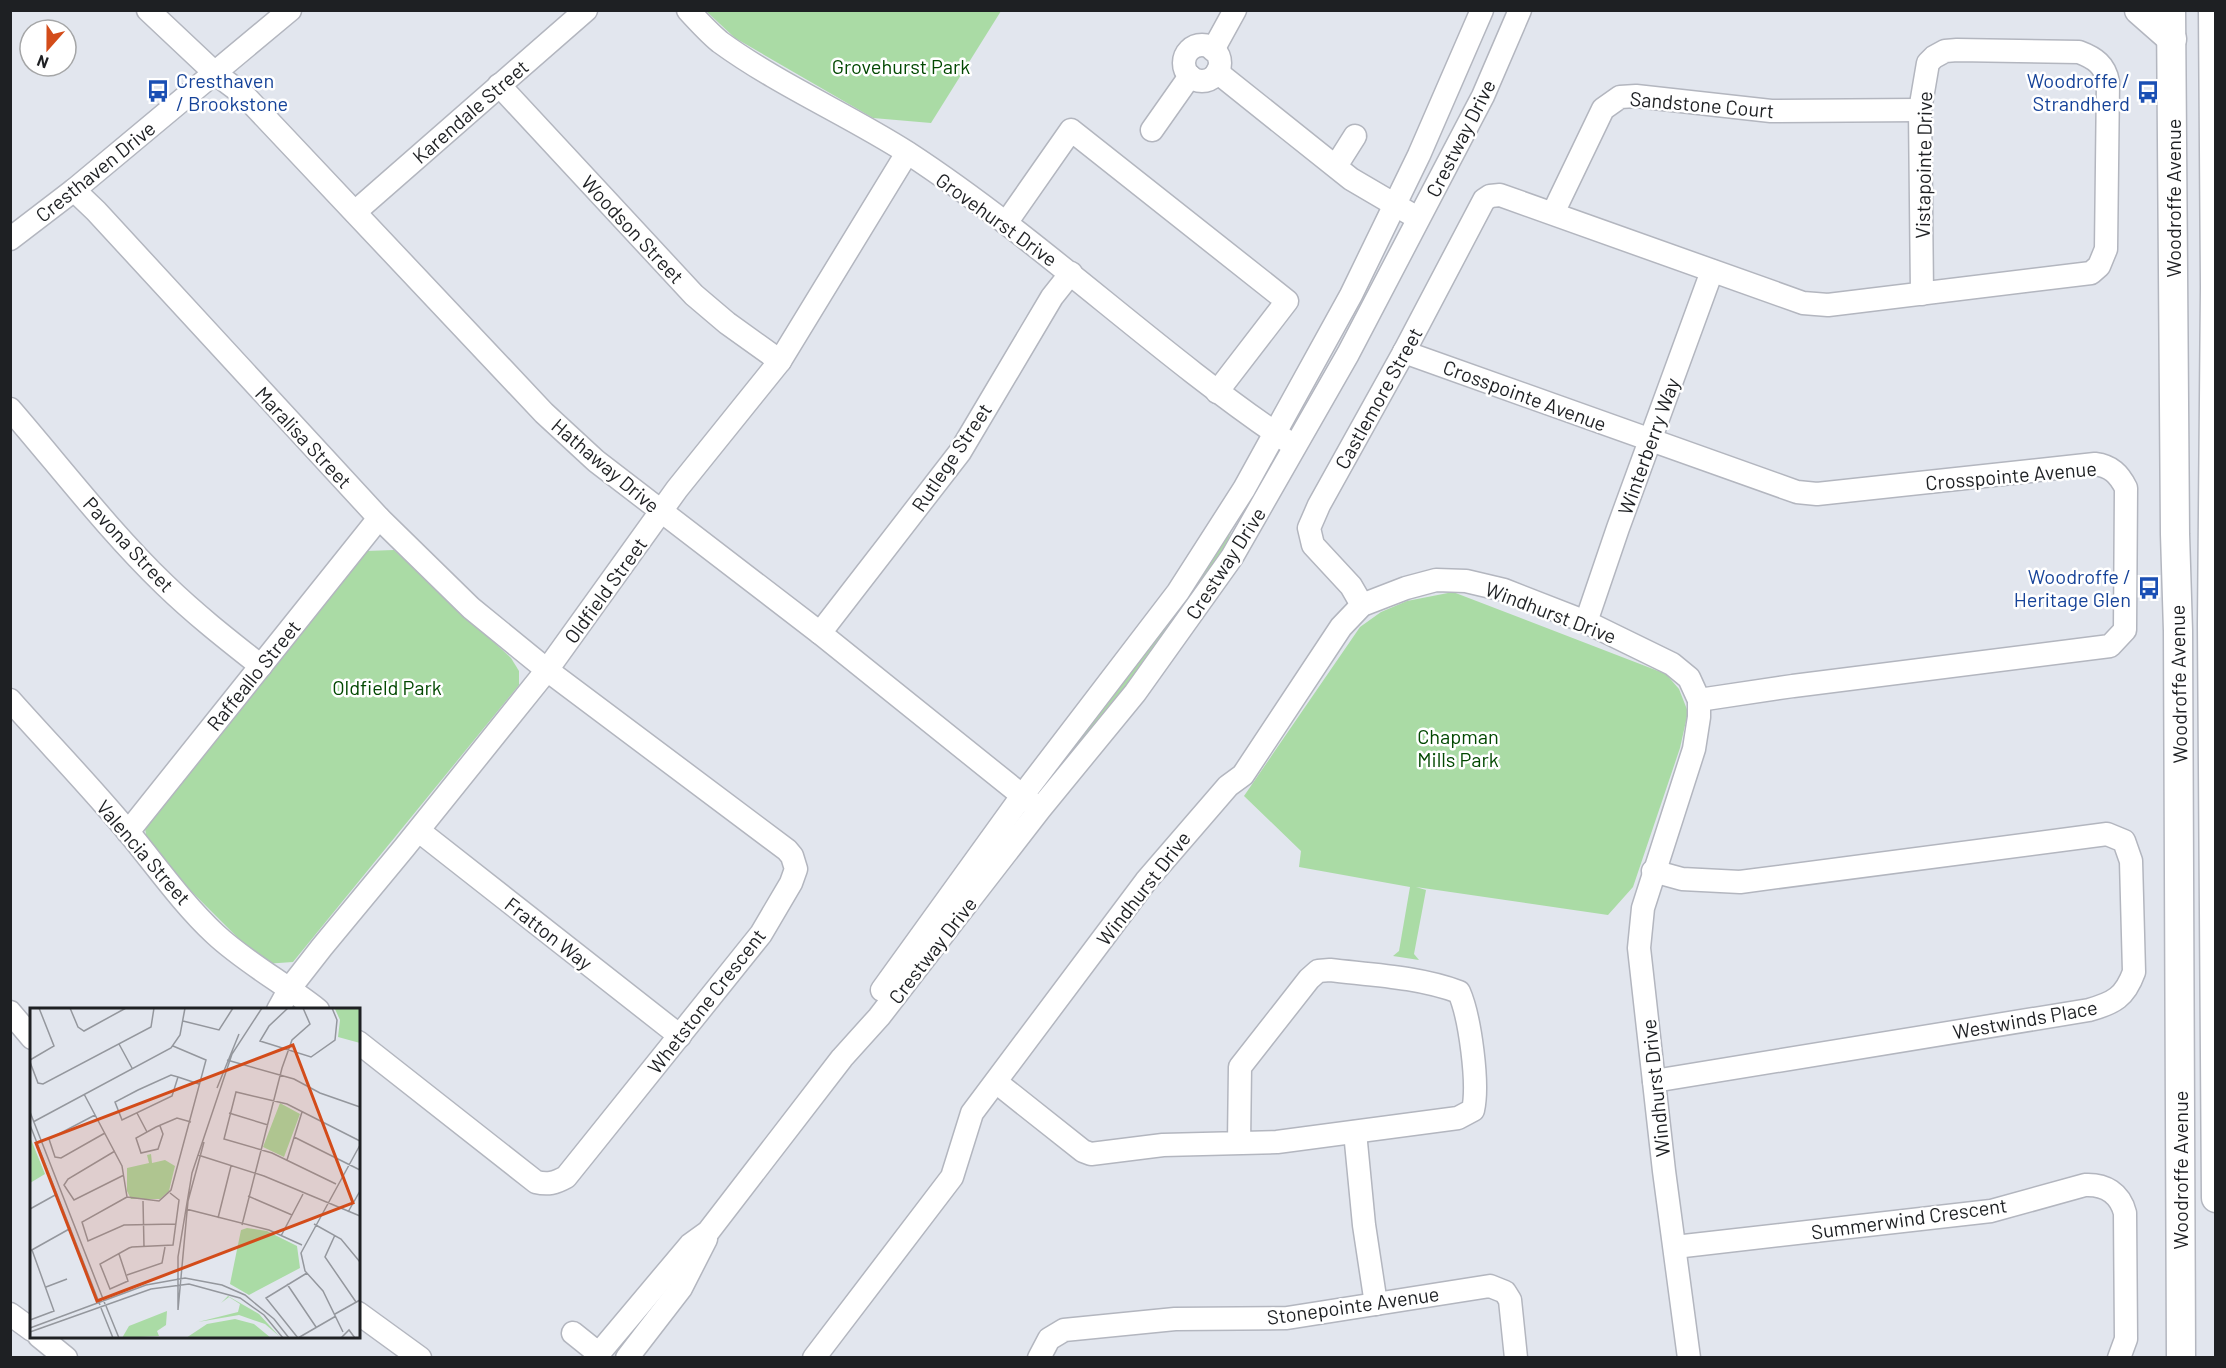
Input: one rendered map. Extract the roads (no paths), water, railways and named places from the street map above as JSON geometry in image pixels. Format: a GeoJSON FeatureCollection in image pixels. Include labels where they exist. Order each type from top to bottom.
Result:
{"type":"FeatureCollection","features":[{"type":"Feature","properties":{"kind":"main road"},"geometry":{"type":"LineString","coordinates":[[2139,10],[2172,39]]}},
{"type":"Feature","properties":{"kind":"main road","name":"Woodroffe Avenue"},"geometry":{"type":"LineString","coordinates":[[2171,10],[2175,534],[2178,631],[2181,1358]]}},
{"type":"Feature","properties":{"kind":"main road","name":"Woodroffe Avenue"},"geometry":{"type":"LineString","coordinates":[[2213,10],[2216,1197]]}},
{"type":"Feature","properties":{"kind":"street","name":"Hathaway Drive"},"geometry":{"type":"LineString","coordinates":[[148,10],[216,74],[244,95],[544,413],[596,461],[820,633],[1040,809]]}},
{"type":"Feature","properties":{"kind":"street","name":"Cresthaven Drive"},"geometry":{"type":"LineString","coordinates":[[10,239],[216,74],[290,10]]}},
{"type":"Feature","properties":{"kind":"street","name":"Karendale Street"},"geometry":{"type":"LineString","coordinates":[[355,212],[585,10]]}},
{"type":"Feature","properties":{"kind":"street","name":"Grovehurst Drive"},"geometry":{"type":"LineString","coordinates":[[688,10],[718,41],[756,66],[907,153],[1006,223],[1218,392],[1295,446]]}},
{"type":"Feature","properties":{"kind":"street"},"geometry":{"type":"LineString","coordinates":[[1235,10],[1215,61],[1212,77],[1204,81],[1190,76],[1185,70],[1186,54],[1198,45],[1206,46],[1215,61],[1351,179],[1395,206],[1419,217]]}},
{"type":"Feature","properties":{"kind":"street","name":"Crestway Drive"},"geometry":{"type":"LineString","coordinates":[[842,1058],[868,1011],[1022,796],[1178,592],[1244,489],[1351,295],[1395,206],[1482,10]]}},
{"type":"Feature","properties":{"kind":"street","name":"Crestway Drive"},"geometry":{"type":"LineString","coordinates":[[596,1355],[690,1245],[708,1232],[842,1058],[879,1017],[1040,809],[1115,719],[1198,607],[1237,549],[1348,354],[1483,96],[1520,10]]}},
{"type":"Feature","properties":{"kind":"street","name":"Vistapointe Drive"},"geometry":{"type":"LineString","coordinates":[[1500,195],[1803,303],[1828,305],[1922,294],[2091,273],[2099,266],[2106,249],[2108,82],[2103,67],[2092,57],[2079,52],[1957,50],[1945,51],[1928,63],[1920,110],[1922,294]]}},
{"type":"Feature","properties":{"kind":"street"},"geometry":{"type":"LineString","coordinates":[[1152,130],[1190,76]]}},
{"type":"Feature","properties":{"kind":"street","name":"Woodson Street"},"geometry":{"type":"LineString","coordinates":[[499,85],[694,295],[727,323],[780,361]]}},
{"type":"Feature","properties":{"kind":"street","name":"Sandstone Court"},"geometry":{"type":"LineString","coordinates":[[1553,213],[1603,109],[1620,97],[1636,96],[1771,111],[1920,110]]}},
{"type":"Feature","properties":{"kind":"street"},"geometry":{"type":"LineString","coordinates":[[1006,223],[1071,130],[1287,301],[1218,392]]}},
{"type":"Feature","properties":{"kind":"street"},"geometry":{"type":"LineString","coordinates":[[1336,166],[1355,136]]}},
{"type":"Feature","properties":{"kind":"street","name":"Oldfield Street"},"geometry":{"type":"LineString","coordinates":[[279,1008],[290,988],[547,670],[662,513],[677,489],[780,361],[907,153]]}},
{"type":"Feature","properties":{"kind":"street","name":"Maralisa Street"},"geometry":{"type":"LineString","coordinates":[[74,190],[96,211],[379,518],[471,608],[547,670]]}},
{"type":"Feature","properties":{"kind":"street","name":"Castlemore Street"},"geometry":{"type":"LineString","coordinates":[[1362,605],[1351,586],[1313,545],[1309,528],[1318,505],[1404,352],[1481,203],[1490,196],[1500,195]]}},
{"type":"Feature","properties":{"kind":"street","name":"Winterberry Way"},"geometry":{"type":"LineString","coordinates":[[1586,622],[1712,271]]}},
{"type":"Feature","properties":{"kind":"street","name":"Rutlege Street"},"geometry":{"type":"LineString","coordinates":[[820,633],[960,452],[1052,297],[1071,273]]}},
{"type":"Feature","properties":{"kind":"street","name":"Crosspointe Avenue"},"geometry":{"type":"LineString","coordinates":[[1404,352],[1797,492],[1817,494],[2095,464],[2107,466],[2121,479],[2126,489],[2125,630],[2110,646],[1699,700]]}},
{"type":"Feature","properties":{"kind":"street","name":"Pavona Street"},"geometry":{"type":"LineString","coordinates":[[10,409],[112,529],[164,584],[204,621],[261,666]]}},
{"type":"Feature","properties":{"kind":"street","name":"Raffeallo Street"},"geometry":{"type":"LineString","coordinates":[[128,832],[379,518]]}},
{"type":"Feature","properties":{"kind":"street","name":"Windhurst Drive"},"geometry":{"type":"LineString","coordinates":[[824,1354],[952,1177],[972,1113],[1146,881],[1228,786],[1243,775],[1341,627],[1362,605],[1406,588],[1436,580],[1466,580],[1504,590],[1586,622],[1672,664],[1689,678],[1699,700],[1700,717],[1694,748],[1653,871],[1640,921],[1639,948],[1689,1358]]}},
{"type":"Feature","properties":{"kind":"street"},"geometry":{"type":"LineString","coordinates":[[2178,631],[2214,625]]}},
{"type":"Feature","properties":{"kind":"street","name":"Whetstone Crescent"},"geometry":{"type":"LineString","coordinates":[[360,1044],[536,1182],[546,1184],[556,1182],[566,1176],[761,934],[791,883],[796,868],[788,850],[547,670]]}},
{"type":"Feature","properties":{"kind":"street","name":"Valencia Street"},"geometry":{"type":"LineString","coordinates":[[10,700],[215,934],[264,973],[290,988]]}},
{"type":"Feature","properties":{"kind":"street","name":"Fratton Way"},"geometry":{"type":"LineString","coordinates":[[418,831],[680,1036]]}},
{"type":"Feature","properties":{"kind":"street","name":"Westwinds Place"},"geometry":{"type":"LineString","coordinates":[[1653,871],[1682,879],[1740,882],[2107,834],[2124,842],[2131,861],[2134,972],[2129,987],[2111,1004],[2089,1010],[1654,1081]]}},
{"type":"Feature","properties":{"kind":"street"},"geometry":{"type":"LineString","coordinates":[[996,1082],[1083,1151],[1091,1154],[1163,1145],[1239,1143],[1277,1142],[1458,1118],[1473,1110],[1477,1094],[1465,1006],[1459,992],[1447,987],[1404,979],[1330,970],[1318,971],[1309,979],[1240,1067],[1239,1143]]}},
{"type":"Feature","properties":{"kind":"street"},"geometry":{"type":"LineString","coordinates":[[290,988],[315,1008]]}},
{"type":"Feature","properties":{"kind":"street"},"geometry":{"type":"LineString","coordinates":[[10,1012],[30,1036]]}},
{"type":"Feature","properties":{"kind":"street"},"geometry":{"type":"LineString","coordinates":[[1355,1132],[1364,1225],[1376,1304]]}},
{"type":"Feature","properties":{"kind":"street","name":"Summerwind Crescent"},"geometry":{"type":"LineString","coordinates":[[1675,1247],[1990,1211],[2096,1184],[2114,1191],[2123,1204],[2125,1212],[2126,1339],[2119,1358]]}},
{"type":"Feature","properties":{"kind":"street","name":"Crestway Drive"},"geometry":{"type":"LineString","coordinates":[[627,1358],[681,1288],[704,1245],[708,1232]]}},
{"type":"Feature","properties":{"kind":"street","name":"Stonepointe Avenue"},"geometry":{"type":"LineString","coordinates":[[1039,1358],[1049,1339],[1064,1330],[1175,1319],[1287,1318],[1490,1286],[1504,1292],[1510,1300],[1516,1358]]}},
{"type":"Feature","properties":{"kind":"street"},"geometry":{"type":"LineString","coordinates":[[10,1314],[30,1332]]}},
{"type":"Feature","properties":{"kind":"street"},"geometry":{"type":"LineString","coordinates":[[360,1314],[418,1357]]}},
{"type":"Feature","properties":{"kind":"street"},"geometry":{"type":"LineString","coordinates":[[573,1333],[596,1355]]}},
{"type":"Feature","properties":{"kind":"street"},"geometry":{"type":"LineString","coordinates":[[40,1341],[66,1358]]}},
{"type":"Feature","properties":{"kind":"place","name":"Cresthaven / Brookstone"},"geometry":{"type":"Point","coordinates":[158,91]}},
{"type":"Feature","properties":{"kind":"place","name":"Woodroffe / Strandherd"},"geometry":{"type":"Point","coordinates":[2148,92]}},
{"type":"Feature","properties":{"kind":"place","name":"Woodroffe / Heritage Glen"},"geometry":{"type":"Point","coordinates":[2149,588]}},
{"type":"Feature","properties":{"kind":"park label","name":"Grovehurst Park"},"geometry":{"type":"Point","coordinates":[901,66]}},
{"type":"Feature","properties":{"kind":"park label","name":"Oldfield Park"},"geometry":{"type":"Point","coordinates":[387,687]}},
{"type":"Feature","properties":{"kind":"park label","name":"Chapman Mills Park"},"geometry":{"type":"Point","coordinates":[1458,748]}}]}
